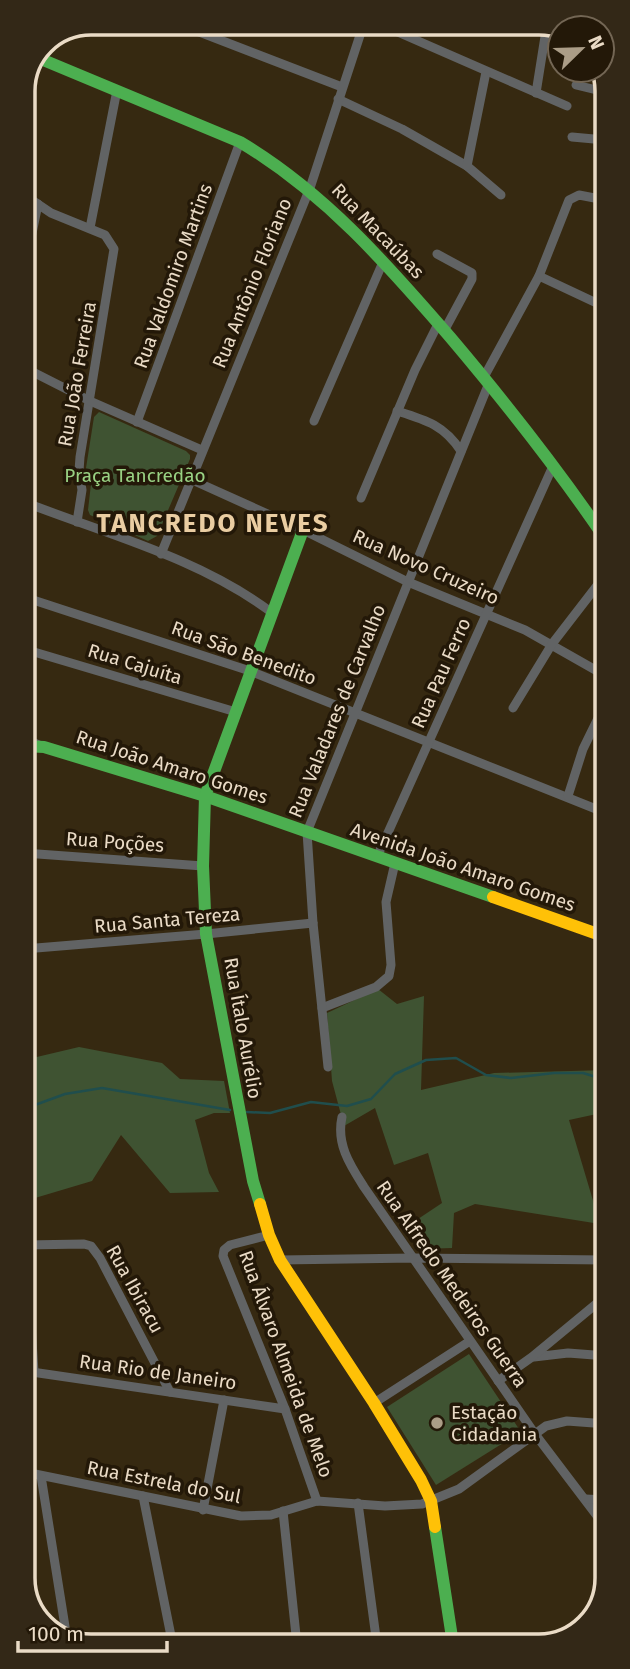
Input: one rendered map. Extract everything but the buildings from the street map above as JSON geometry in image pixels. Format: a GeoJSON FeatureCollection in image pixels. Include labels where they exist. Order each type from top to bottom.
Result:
{"type":"FeatureCollection","features":[{"type":"Feature","properties":{"kind":"street"},"geometry":{"type":"LineString","coordinates":[[207,35],[342,87]]}},
{"type":"Feature","properties":{"kind":"street","name":"Rua Antônio Floriano"},"geometry":{"type":"LineString","coordinates":[[161,554],[310,188],[360,35]]}},
{"type":"Feature","properties":{"kind":"street"},"geometry":{"type":"LineString","coordinates":[[404,35],[567,106]]}},
{"type":"Feature","properties":{"kind":"street"},"geometry":{"type":"LineString","coordinates":[[536,93],[545,35]]}},
{"type":"Feature","properties":{"kind":"street","name":"Rua Macaúbas"},"geometry":{"type":"LineString","coordinates":[[44,60],[240,142],[266,155],[310,188],[383,262],[487,380],[554,466],[595,525]]}},
{"type":"Feature","properties":{"kind":"street"},"geometry":{"type":"LineString","coordinates":[[467,166],[486,72]]}},
{"type":"Feature","properties":{"kind":"street"},"geometry":{"type":"LineString","coordinates":[[576,85],[595,90]]}},
{"type":"Feature","properties":{"kind":"street"},"geometry":{"type":"LineString","coordinates":[[35,202],[51,213],[90,228],[117,90]]}},
{"type":"Feature","properties":{"kind":"street"},"geometry":{"type":"LineString","coordinates":[[338,99],[402,129],[467,166],[501,195]]}},
{"type":"Feature","properties":{"kind":"street"},"geometry":{"type":"LineString","coordinates":[[572,137],[595,139]]}},
{"type":"Feature","properties":{"kind":"street","name":"Rua Valdomiro Martins"},"geometry":{"type":"LineString","coordinates":[[137,422],[240,142]]}},
{"type":"Feature","properties":{"kind":"street","name":"Rua Valadares de Carvalho"},"geometry":{"type":"LineString","coordinates":[[328,1068],[307,832],[461,451],[487,380],[540,276],[569,200],[579,195],[595,198]]}},
{"type":"Feature","properties":{"kind":"street"},"geometry":{"type":"LineString","coordinates":[[35,219],[38,204]]}},
{"type":"Feature","properties":{"kind":"street","name":"Rua João Ferreira"},"geometry":{"type":"LineString","coordinates":[[77,522],[82,490],[80,457],[115,254],[105,235],[90,228]]}},
{"type":"Feature","properties":{"kind":"street"},"geometry":{"type":"LineString","coordinates":[[361,498],[397,411],[441,327],[472,279],[472,273],[437,254]]}},
{"type":"Feature","properties":{"kind":"street"},"geometry":{"type":"LineString","coordinates":[[314,421],[383,262]]}},
{"type":"Feature","properties":{"kind":"street"},"geometry":{"type":"LineString","coordinates":[[540,276],[595,302]]}},
{"type":"Feature","properties":{"kind":"street"},"geometry":{"type":"LineString","coordinates":[[35,373],[90,401],[202,450]]}},
{"type":"Feature","properties":{"kind":"street"},"geometry":{"type":"LineString","coordinates":[[397,411],[444,430],[461,451]]}},
{"type":"Feature","properties":{"kind":"street","name":"Rua Pau Ferro"},"geometry":{"type":"LineString","coordinates":[[377,857],[554,466]]}},
{"type":"Feature","properties":{"kind":"street","name":"Rua Novo Cruzeiro"},"geometry":{"type":"LineString","coordinates":[[190,479],[303,530],[408,582],[552,644],[595,669]]}},
{"type":"Feature","properties":{"kind":"street"},"geometry":{"type":"LineString","coordinates":[[35,506],[161,554],[243,593],[271,612]]}},
{"type":"Feature","properties":{"kind":"street","name":"Rua Ítalo Aurélio"},"geometry":{"type":"LineString","coordinates":[[303,530],[205,796],[203,866],[206,934],[240,1123],[269,1235],[280,1260],[374,1403],[431,1501],[451,1634]]}},
{"type":"Feature","properties":{"kind":"street"},"geometry":{"type":"LineString","coordinates":[[513,708],[552,644],[595,588]]}},
{"type":"Feature","properties":{"kind":"street","name":"Rua São Benedito"},"geometry":{"type":"LineString","coordinates":[[35,601],[250,671],[595,808]]}},
{"type":"Feature","properties":{"kind":"street","name":"Rua Cajuíta"},"geometry":{"type":"LineString","coordinates":[[35,652],[236,712]]}},
{"type":"Feature","properties":{"kind":"street"},"geometry":{"type":"LineString","coordinates":[[568,796],[583,749],[595,724]]}},
{"type":"Feature","properties":{"kind":"street"},"geometry":{"type":"LineString","coordinates":[[35,743],[44,747]]}},
{"type":"Feature","properties":{"kind":"street","name":"Rua João Amaro Gomes"},"geometry":{"type":"LineString","coordinates":[[35,747],[205,796],[307,832]]}},
{"type":"Feature","properties":{"kind":"street","name":"Avenida João Amaro Gomes"},"geometry":{"type":"LineString","coordinates":[[307,832],[595,933]]}},
{"type":"Feature","properties":{"kind":"street","name":"Rua Poções"},"geometry":{"type":"LineString","coordinates":[[35,854],[203,866]]}},
{"type":"Feature","properties":{"kind":"street"},"geometry":{"type":"LineString","coordinates":[[322,1008],[376,987],[389,976],[391,965],[386,902],[395,863]]}},
{"type":"Feature","properties":{"kind":"street","name":"Rua Santa Tereza"},"geometry":{"type":"LineString","coordinates":[[35,948],[313,923]]}},
{"type":"Feature","properties":{"kind":"street","name":"Rua Alfredo Medeiros Guerra"},"geometry":{"type":"LineString","coordinates":[[342,1117],[340,1138],[351,1166],[498,1381],[595,1513]]}},
{"type":"Feature","properties":{"kind":"street","name":"Rua Álvaro Almeida de Melo"},"geometry":{"type":"LineString","coordinates":[[269,1235],[226,1247],[223,1256],[285,1409],[317,1501]]}},
{"type":"Feature","properties":{"kind":"street","name":"Rua Ibiracu"},"geometry":{"type":"LineString","coordinates":[[35,1245],[91,1246],[100,1258],[170,1392]]}},
{"type":"Feature","properties":{"kind":"street"},"geometry":{"type":"LineString","coordinates":[[280,1260],[595,1260]]}},
{"type":"Feature","properties":{"kind":"street"},"geometry":{"type":"LineString","coordinates":[[498,1381],[533,1357],[595,1306]]}},
{"type":"Feature","properties":{"kind":"street"},"geometry":{"type":"LineString","coordinates":[[374,1403],[470,1341]]}},
{"type":"Feature","properties":{"kind":"street"},"geometry":{"type":"LineString","coordinates":[[533,1357],[568,1353],[595,1355]]}},
{"type":"Feature","properties":{"kind":"street","name":"Rua Rio de Janeiro"},"geometry":{"type":"LineString","coordinates":[[35,1372],[285,1409]]}},
{"type":"Feature","properties":{"kind":"street"},"geometry":{"type":"LineString","coordinates":[[203,1510],[224,1400]]}},
{"type":"Feature","properties":{"kind":"street","name":"Rua Estrela do Sul"},"geometry":{"type":"LineString","coordinates":[[35,1474],[203,1510],[256,1517],[317,1501],[408,1505],[431,1501],[459,1489],[556,1422],[595,1424]]}},
{"type":"Feature","properties":{"kind":"street"},"geometry":{"type":"LineString","coordinates":[[41,1476],[65,1627]]}},
{"type":"Feature","properties":{"kind":"street"},"geometry":{"type":"LineString","coordinates":[[144,1496],[171,1634]]}},
{"type":"Feature","properties":{"kind":"street"},"geometry":{"type":"LineString","coordinates":[[585,1499],[595,1499]]}},
{"type":"Feature","properties":{"kind":"street"},"geometry":{"type":"LineString","coordinates":[[358,1503],[376,1634]]}},
{"type":"Feature","properties":{"kind":"street"},"geometry":{"type":"LineString","coordinates":[[284,1511],[296,1634]]}},
{"type":"Feature","properties":{"kind":"green space","name":"Praça Tancredão"},"geometry":{"type":"Polygon","coordinates":[[[99,412],[190,455],[157,536],[148,541],[90,515],[88,510],[91,484],[86,468],[94,417],[99,412]]]}},
{"type":"Feature","properties":{"kind":"green space"},"geometry":{"type":"Polygon","coordinates":[[[378,989],[397,1004],[424,996],[421,1090],[494,1073],[595,1070],[595,1114],[569,1120],[595,1207],[595,1223],[475,1204],[454,1213],[452,1248],[421,1249],[409,1225],[442,1203],[428,1153],[394,1165],[375,1108],[344,1126],[332,1081],[327,1013],[378,989]]]}},
{"type":"Feature","properties":{"kind":"green space"},"geometry":{"type":"Polygon","coordinates":[[[79,1047],[162,1063],[180,1079],[224,1081],[230,1113],[214,1113],[195,1120],[209,1173],[219,1192],[170,1193],[121,1135],[92,1181],[35,1198],[35,1057],[79,1047]]]}},
{"type":"Feature","properties":{"kind":"green space"},"geometry":{"type":"Polygon","coordinates":[[[469,1354],[521,1432],[436,1485],[387,1407],[469,1354]]]}},
{"type":"Feature","properties":{"kind":"waterway"},"geometry":{"type":"LineString","coordinates":[[247,1112],[270,1113],[311,1102],[347,1106],[371,1099],[395,1074],[426,1060],[456,1058],[486,1075],[511,1078],[554,1073],[583,1073],[595,1077]]}},
{"type":"Feature","properties":{"kind":"waterway"},"geometry":{"type":"LineString","coordinates":[[35,1105],[65,1094],[102,1088],[230,1110]]}},
{"type":"Feature","properties":{"kind":"traffic: fast"},"geometry":{"type":"LineString","coordinates":[[44,60],[240,142],[299,183],[352,230],[426,309],[511,411],[595,524]]}},
{"type":"Feature","properties":{"kind":"traffic: fast"},"geometry":{"type":"LineString","coordinates":[[260,1204],[253,1181],[206,934],[203,866],[205,796],[303,530]]}},
{"type":"Feature","properties":{"kind":"traffic: fast"},"geometry":{"type":"LineString","coordinates":[[35,747],[205,796],[493,897]]}},
{"type":"Feature","properties":{"kind":"traffic: fast"},"geometry":{"type":"LineString","coordinates":[[435,1527],[451,1634]]}},
{"type":"Feature","properties":{"kind":"traffic: slow"},"geometry":{"type":"LineString","coordinates":[[493,897],[595,933]]}},
{"type":"Feature","properties":{"kind":"traffic: slow"},"geometry":{"type":"LineString","coordinates":[[260,1204],[280,1260],[421,1480],[431,1501],[435,1527]]}},
{"type":"Feature","properties":{"kind":"place","name":"Estação Cidadania"},"geometry":{"type":"Point","coordinates":[437,1423]}},
{"type":"Feature","properties":{"kind":"district","name":"TANCREDO NEVES"},"geometry":{"type":"Point","coordinates":[213,523]}}]}
